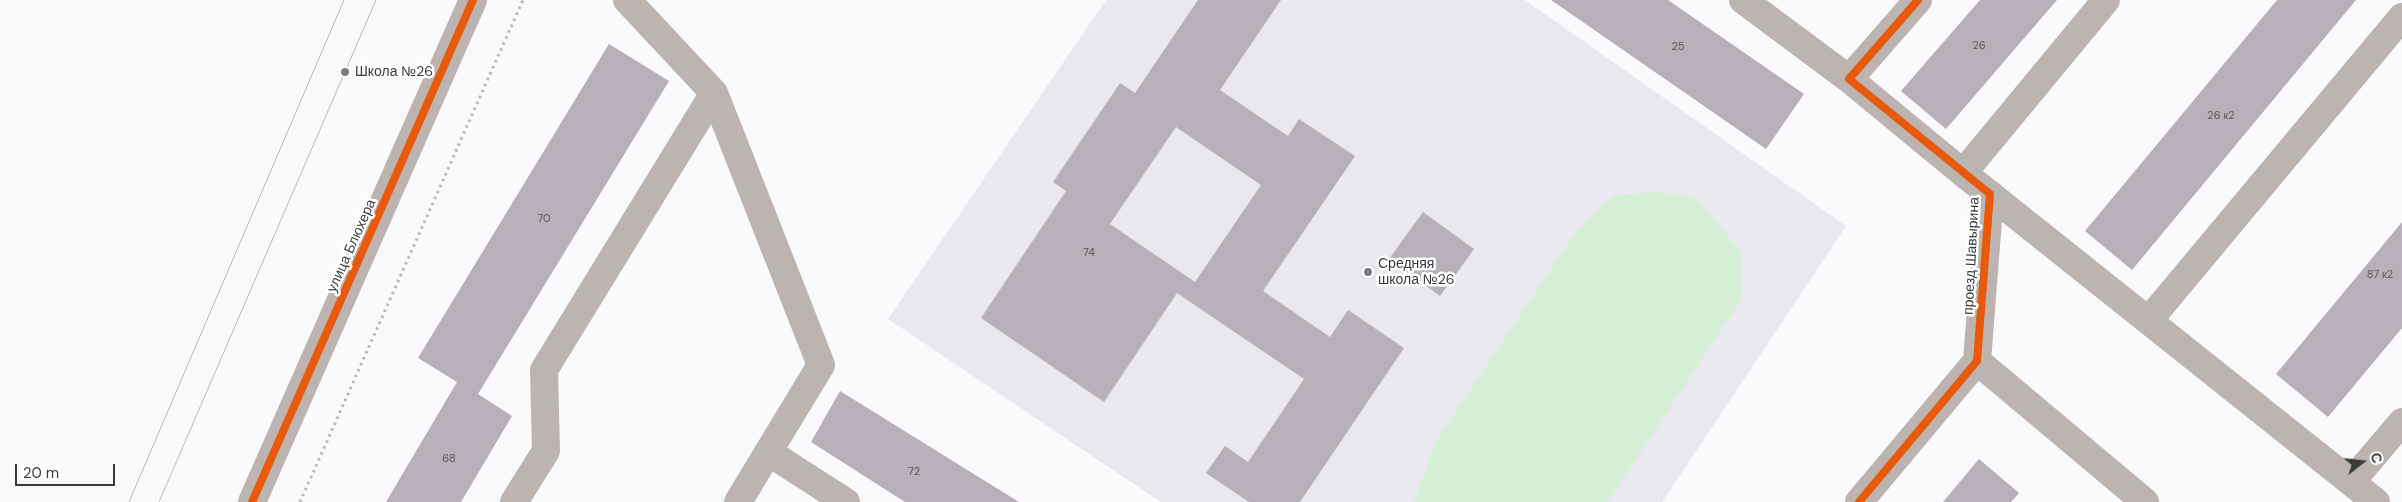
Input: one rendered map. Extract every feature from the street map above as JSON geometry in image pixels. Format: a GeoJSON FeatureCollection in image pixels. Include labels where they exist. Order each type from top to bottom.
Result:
{"type":"FeatureCollection","features":[{"type":"Feature","properties":{"kind":"street","name":"улица Блюхера"},"geometry":{"type":"LineString","coordinates":[[252,502],[473,0]]}},
{"type":"Feature","properties":{"kind":"street"},"geometry":{"type":"LineString","coordinates":[[626,0],[714,93],[821,365],[738,502]]}},
{"type":"Feature","properties":{"kind":"street","name":"проезд Шавырина"},"geometry":{"type":"LineString","coordinates":[[1743,0],[1849,78],[1990,194],[1977,361]]}},
{"type":"Feature","properties":{"kind":"street"},"geometry":{"type":"LineString","coordinates":[[1849,78],[1918,0]]}},
{"type":"Feature","properties":{"kind":"street"},"geometry":{"type":"LineString","coordinates":[[1963,173],[2106,0]]}},
{"type":"Feature","properties":{"kind":"street"},"geometry":{"type":"LineString","coordinates":[[2149,320],[2402,17]]}},
{"type":"Feature","properties":{"kind":"street"},"geometry":{"type":"LineString","coordinates":[[514,502],[546,451],[544,370],[714,93]]}},
{"type":"Feature","properties":{"kind":"street"},"geometry":{"type":"LineString","coordinates":[[1990,194],[2376,502]]}},
{"type":"Feature","properties":{"kind":"street"},"geometry":{"type":"LineString","coordinates":[[1859,502],[1977,361],[2146,502]]}},
{"type":"Feature","properties":{"kind":"street"},"geometry":{"type":"LineString","coordinates":[[2351,482],[2402,422]]}},
{"type":"Feature","properties":{"kind":"street"},"geometry":{"type":"LineString","coordinates":[[768,452],[846,502]]}},
{"type":"Feature","properties":{"kind":"path"},"geometry":{"type":"LineString","coordinates":[[300,502],[524,0]]}},
{"type":"Feature","properties":{"kind":"shaded area","name":"Средняя школа №26"},"geometry":{"type":"Polygon","coordinates":[[[1106,0],[1525,0],[1846,226],[1662,502],[1161,502],[888,319],[1106,0]]]}},
{"type":"Feature","properties":{"kind":"green space"},"geometry":{"type":"Polygon","coordinates":[[[1654,191],[1697,198],[1741,252],[1741,300],[1608,502],[1414,502],[1436,441],[1575,233],[1613,196],[1654,191]]]}},
{"type":"Feature","properties":{"kind":"building"},"geometry":{"type":"Polygon","coordinates":[[[1198,0],[1281,0],[1220,90],[1288,136],[1299,119],[1355,156],[1263,291],[1330,337],[1348,310],[1404,348],[1300,502],[1249,502],[1206,473],[1225,446],[1248,462],[1304,379],[1177,293],[1104,402],[981,318],[1066,191],[1053,182],[1120,83],[1135,93],[1198,0]],[[1176,127],[1110,224],[1195,282],[1261,185],[1176,127]]]}},
{"type":"Feature","properties":{"kind":"building"},"geometry":{"type":"Polygon","coordinates":[[[1551,0],[1668,0],[1804,94],[1766,149],[1551,0]]]}},
{"type":"Feature","properties":{"kind":"building"},"geometry":{"type":"Polygon","coordinates":[[[1980,0],[2057,0],[1946,129],[1901,91],[1980,0]]]}},
{"type":"Feature","properties":{"kind":"building"},"geometry":{"type":"Polygon","coordinates":[[[2277,0],[2356,0],[2132,270],[2085,231],[2277,0]]]}},
{"type":"Feature","properties":{"kind":"building"},"geometry":{"type":"Polygon","coordinates":[[[609,44],[669,81],[478,394],[512,416],[461,502],[386,502],[457,382],[418,358],[609,44]]]}},
{"type":"Feature","properties":{"kind":"building"},"geometry":{"type":"Polygon","coordinates":[[[1423,212],[1474,249],[1440,296],[1389,259],[1423,212]]]}},
{"type":"Feature","properties":{"kind":"building"},"geometry":{"type":"Polygon","coordinates":[[[2402,222],[2402,328],[2328,417],[2276,374],[2402,222]]]}},
{"type":"Feature","properties":{"kind":"building"},"geometry":{"type":"Polygon","coordinates":[[[840,391],[1019,502],[905,502],[811,442],[840,391]]]}},
{"type":"Feature","properties":{"kind":"building"},"geometry":{"type":"Polygon","coordinates":[[[1979,459],[2019,493],[2011,502],[1943,502],[1979,459]]]}},
{"type":"Feature","properties":{"kind":"tram line"},"geometry":{"type":"LineString","coordinates":[[129,502],[344,0]]}},
{"type":"Feature","properties":{"kind":"tram line"},"geometry":{"type":"LineString","coordinates":[[159,502],[376,0]]}},
{"type":"Feature","properties":{"kind":"cycle path"},"geometry":{"type":"LineString","coordinates":[[252,502],[473,0]]}},
{"type":"Feature","properties":{"kind":"cycle path"},"geometry":{"type":"LineString","coordinates":[[1859,502],[1977,361],[1990,194],[1849,79],[1918,0]]}},
{"type":"Feature","properties":{"kind":"place","name":"Школа №26"},"geometry":{"type":"Point","coordinates":[345,72]}},
{"type":"Feature","properties":{"kind":"place","name":"Средняя школа №26"},"geometry":{"type":"Point","coordinates":[1368,272]}}]}
